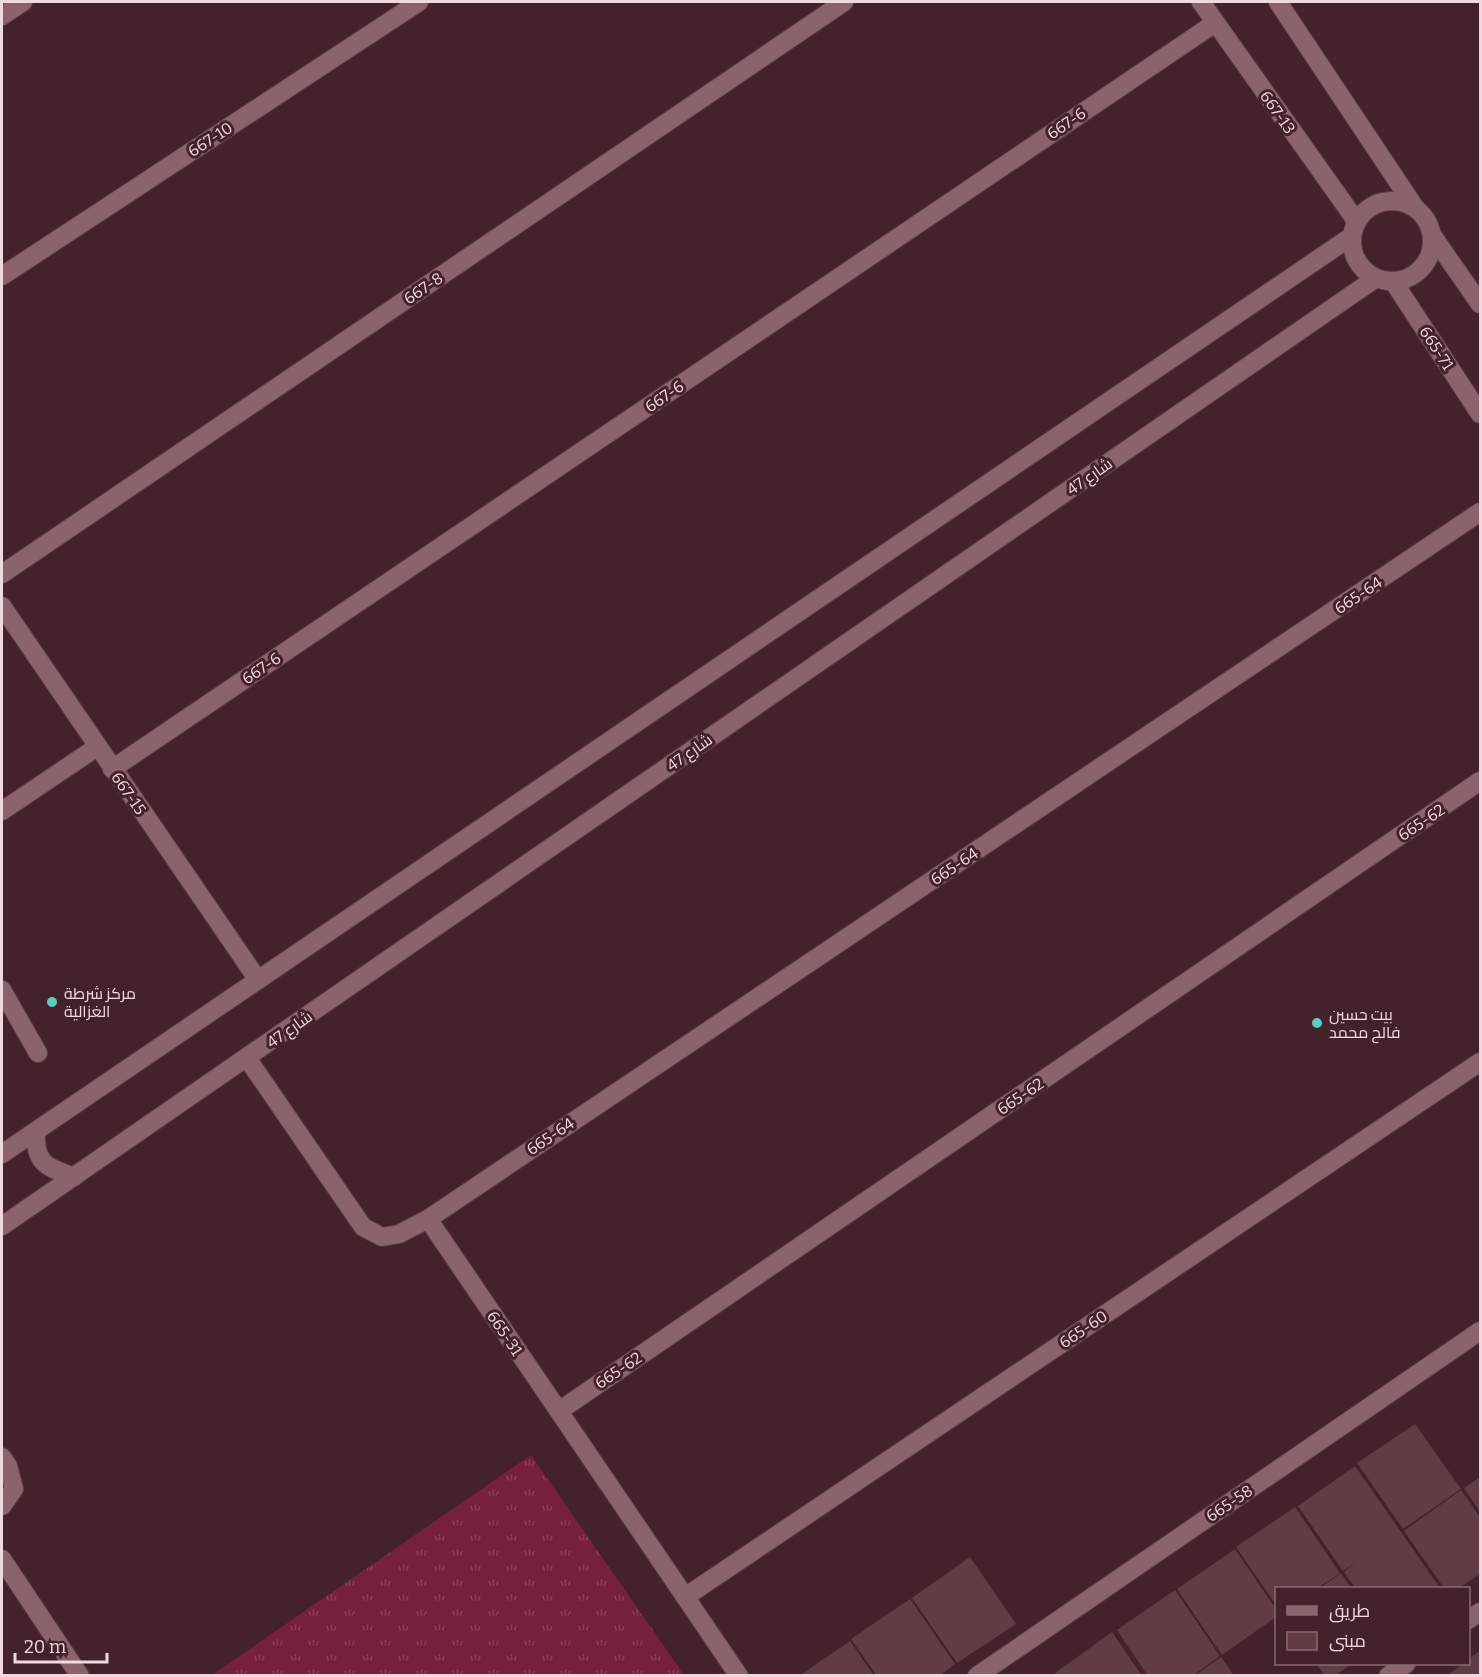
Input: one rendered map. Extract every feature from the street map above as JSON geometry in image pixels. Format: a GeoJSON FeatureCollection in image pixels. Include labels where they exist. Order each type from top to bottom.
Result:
{"type":"FeatureCollection","features":[{"type":"Feature","properties":{"kind":"street"},"geometry":{"type":"LineString","coordinates":[[2,16],[23,2]]}},
{"type":"Feature","properties":{"kind":"street","name":"667-10"},"geometry":{"type":"LineString","coordinates":[[2,276],[419,2]]}},
{"type":"Feature","properties":{"kind":"street","name":"667-8"},"geometry":{"type":"LineString","coordinates":[[2,574],[844,2]]}},
{"type":"Feature","properties":{"kind":"street","name":"667-13"},"geometry":{"type":"LineString","coordinates":[[1201,2],[1354,229]]}},
{"type":"Feature","properties":{"kind":"street"},"geometry":{"type":"LineString","coordinates":[[1278,2],[1414,206],[1429,223],[1432,235],[1431,252],[1423,267],[1410,278],[1384,280],[1362,267],[1353,253],[1354,229]]}},
{"type":"Feature","properties":{"kind":"street","name":"667-6"},"geometry":{"type":"LineString","coordinates":[[112,769],[1215,23]]}},
{"type":"Feature","properties":{"kind":"street"},"geometry":{"type":"LineString","coordinates":[[2,1154],[1354,229],[1367,209],[1382,202],[1398,201],[1414,206]]}},
{"type":"Feature","properties":{"kind":"street"},"geometry":{"type":"LineString","coordinates":[[1432,235],[1480,303]]}},
{"type":"Feature","properties":{"kind":"street","name":"665-71"},"geometry":{"type":"LineString","coordinates":[[1384,280],[1480,414]]}},
{"type":"Feature","properties":{"kind":"street","name":"شارع 47"},"geometry":{"type":"LineString","coordinates":[[2,1226],[1384,280]]}},
{"type":"Feature","properties":{"kind":"street","name":"665-64"},"geometry":{"type":"LineString","coordinates":[[428,1219],[1480,512]]}},
{"type":"Feature","properties":{"kind":"street","name":"667-15"},"geometry":{"type":"LineString","coordinates":[[2,606],[258,980]]}},
{"type":"Feature","properties":{"kind":"street"},"geometry":{"type":"LineString","coordinates":[[2,811],[97,747]]}},
{"type":"Feature","properties":{"kind":"street","name":"665-62"},"geometry":{"type":"LineString","coordinates":[[558,1411],[1480,781]]}},
{"type":"Feature","properties":{"kind":"street"},"geometry":{"type":"LineString","coordinates":[[2,990],[38,1053]]}},
{"type":"Feature","properties":{"kind":"street"},"geometry":{"type":"LineString","coordinates":[[247,1058],[363,1227],[382,1237],[399,1234],[428,1219]]}},
{"type":"Feature","properties":{"kind":"street","name":"665-60"},"geometry":{"type":"LineString","coordinates":[[685,1597],[1480,1062]]}},
{"type":"Feature","properties":{"kind":"street"},"geometry":{"type":"LineString","coordinates":[[36,1131],[35,1147],[42,1161],[54,1170],[74,1176]]}},
{"type":"Feature","properties":{"kind":"street","name":"665-31"},"geometry":{"type":"LineString","coordinates":[[428,1219],[739,1676]]}},
{"type":"Feature","properties":{"kind":"street","name":"665-58"},"geometry":{"type":"LineString","coordinates":[[977,1676],[1480,1331]]}},
{"type":"Feature","properties":{"kind":"street"},"geometry":{"type":"LineString","coordinates":[[2,1457],[8,1466],[14,1489],[2,1506]]}},
{"type":"Feature","properties":{"kind":"street"},"geometry":{"type":"LineString","coordinates":[[2,1559],[80,1676]]}},
{"type":"Feature","properties":{"kind":"street"},"geometry":{"type":"LineString","coordinates":[[1388,1676],[1404,1665]]}},
{"type":"Feature","properties":{"kind":"green space"},"geometry":{"type":"Polygon","coordinates":[[[531,1455],[684,1675],[212,1675],[531,1455]]]}},
{"type":"Feature","properties":{"kind":"building"},"geometry":{"type":"Polygon","coordinates":[[[1415,1424],[1461,1489],[1403,1529],[1357,1463],[1415,1424]]]}},
{"type":"Feature","properties":{"kind":"building"},"geometry":{"type":"Polygon","coordinates":[[[1355,1466],[1439,1587],[1354,1587],[1344,1572],[1355,1563],[1343,1571],[1298,1506],[1355,1466]]]}},
{"type":"Feature","properties":{"kind":"building"},"geometry":{"type":"Polygon","coordinates":[[[1480,1477],[1480,1512],[1464,1488],[1480,1477]]]}},
{"type":"Feature","properties":{"kind":"building"},"geometry":{"type":"Polygon","coordinates":[[[1461,1490],[1480,1517],[1480,1574],[1460,1587],[1443,1587],[1404,1531],[1461,1490]]]}},
{"type":"Feature","properties":{"kind":"building"},"geometry":{"type":"Polygon","coordinates":[[[1295,1507],[1340,1573],[1319,1587],[1275,1587],[1275,1604],[1236,1547],[1295,1507]]]}},
{"type":"Feature","properties":{"kind":"building"},"geometry":{"type":"Polygon","coordinates":[[[1235,1549],[1275,1608],[1275,1618],[1222,1655],[1177,1589],[1235,1549]]]}},
{"type":"Feature","properties":{"kind":"building"},"geometry":{"type":"Polygon","coordinates":[[[970,1557],[1016,1624],[957,1663],[912,1598],[970,1557]]]}},
{"type":"Feature","properties":{"kind":"building"},"geometry":{"type":"Polygon","coordinates":[[[1341,1573],[1350,1587],[1321,1587],[1341,1573]]]}},
{"type":"Feature","properties":{"kind":"building"},"geometry":{"type":"Polygon","coordinates":[[[1175,1590],[1220,1656],[1192,1676],[1148,1676],[1117,1630],[1175,1590]]]}},
{"type":"Feature","properties":{"kind":"building"},"geometry":{"type":"Polygon","coordinates":[[[910,1599],[955,1664],[939,1676],[877,1676],[851,1639],[910,1599]]]}},
{"type":"Feature","properties":{"kind":"building"},"geometry":{"type":"Polygon","coordinates":[[[1112,1632],[1142,1676],[1057,1676],[1055,1673],[1112,1632]]]}},
{"type":"Feature","properties":{"kind":"building"},"geometry":{"type":"Polygon","coordinates":[[[850,1641],[874,1676],[799,1676],[850,1641]]]}},
{"type":"Feature","properties":{"kind":"building"},"geometry":{"type":"Polygon","coordinates":[[[1480,1651],[1480,1676],[1446,1676],[1462,1665],[1470,1665],[1470,1658],[1480,1651]]]}},
{"type":"Feature","properties":{"kind":"building"},"geometry":{"type":"Polygon","coordinates":[[[1221,1657],[1234,1676],[1194,1676],[1221,1657]]]}},
{"type":"Feature","properties":{"kind":"building"},"geometry":{"type":"Polygon","coordinates":[[[1318,1665],[1350,1665],[1334,1676],[1325,1676],[1318,1665]]]}},
{"type":"Feature","properties":{"kind":"place","name":"مركز شرطة الغزالية"},"geometry":{"type":"Point","coordinates":[52,1002]}},
{"type":"Feature","properties":{"kind":"place","name":"بيت حسين فالح محمد"},"geometry":{"type":"Point","coordinates":[1317,1023]}}]}
